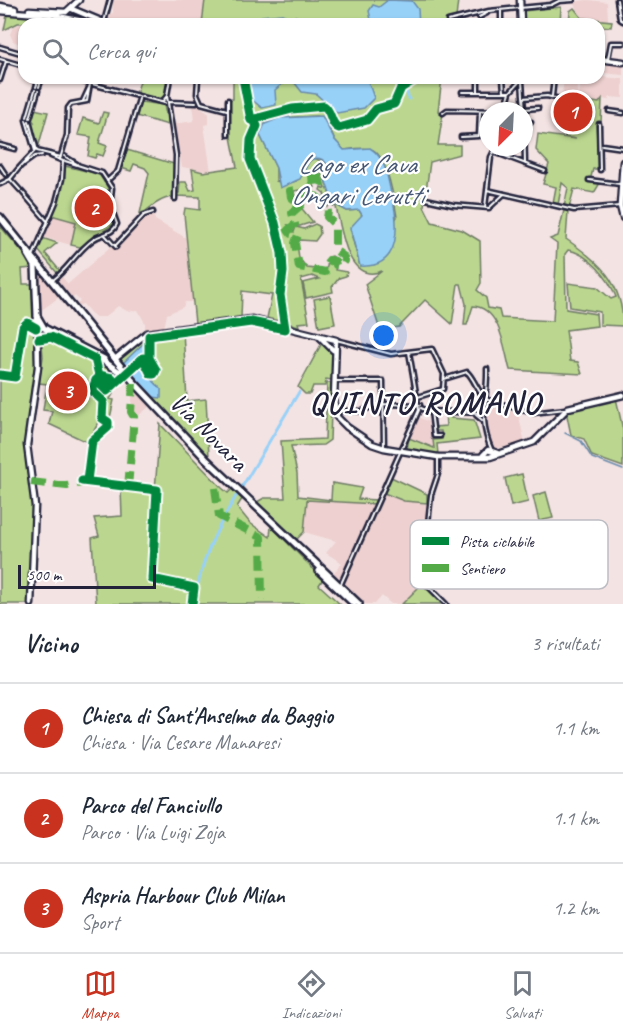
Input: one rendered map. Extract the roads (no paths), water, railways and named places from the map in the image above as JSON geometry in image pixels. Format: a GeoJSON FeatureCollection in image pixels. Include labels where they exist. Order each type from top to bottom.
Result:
{"type":"FeatureCollection","features":[{"type":"Feature","properties":{"kind":"main road","name":"Via Novara"},"geometry":{"type":"LineString","coordinates":[[0,220],[33,256],[37,265]]}},
{"type":"Feature","properties":{"kind":"main road","name":"Via Novara"},"geometry":{"type":"LineString","coordinates":[[0,220],[37,265],[53,280],[115,359],[206,459],[354,604]]}},
{"type":"Feature","properties":{"kind":"main road"},"geometry":{"type":"LineString","coordinates":[[37,265],[36,316],[44,328],[52,335],[101,359],[115,359],[115,364],[127,378]]}},
{"type":"Feature","properties":{"kind":"main road"},"geometry":{"type":"LineString","coordinates":[[88,353],[101,351],[96,335]]}},
{"type":"Feature","properties":{"kind":"main road","name":"Via Novara"},"geometry":{"type":"LineString","coordinates":[[101,359],[127,378],[207,464],[359,604]]}},
{"type":"Feature","properties":{"kind":"street"},"geometry":{"type":"LineString","coordinates":[[58,15],[73,10],[80,0]]}},
{"type":"Feature","properties":{"kind":"street"},"geometry":{"type":"LineString","coordinates":[[106,18],[110,0]]}},
{"type":"Feature","properties":{"kind":"street"},"geometry":{"type":"LineString","coordinates":[[520,0],[521,18]]}},
{"type":"Feature","properties":{"kind":"street"},"geometry":{"type":"LineString","coordinates":[[467,18],[489,12],[520,10],[558,0],[573,0]]}},
{"type":"Feature","properties":{"kind":"street"},"geometry":{"type":"LineString","coordinates":[[617,0],[622,20]]}},
{"type":"Feature","properties":{"kind":"street"},"geometry":{"type":"LineString","coordinates":[[0,6],[80,18]]}},
{"type":"Feature","properties":{"kind":"street"},"geometry":{"type":"LineString","coordinates":[[16,9],[26,13]]}},
{"type":"Feature","properties":{"kind":"street"},"geometry":{"type":"LineString","coordinates":[[73,10],[80,18]]}},
{"type":"Feature","properties":{"kind":"street"},"geometry":{"type":"LineString","coordinates":[[73,10],[80,18]]}},
{"type":"Feature","properties":{"kind":"street"},"geometry":{"type":"LineString","coordinates":[[0,11],[38,12]]}},
{"type":"Feature","properties":{"kind":"street"},"geometry":{"type":"LineString","coordinates":[[501,11],[501,18]]}},
{"type":"Feature","properties":{"kind":"street"},"geometry":{"type":"LineString","coordinates":[[609,58],[611,43],[623,43]]}},
{"type":"Feature","properties":{"kind":"street"},"geometry":{"type":"LineString","coordinates":[[0,47],[18,52]]}},
{"type":"Feature","properties":{"kind":"street"},"geometry":{"type":"LineString","coordinates":[[605,58],[623,62]]}},
{"type":"Feature","properties":{"kind":"street"},"geometry":{"type":"LineString","coordinates":[[0,59],[18,64]]}},
{"type":"Feature","properties":{"kind":"street"},"geometry":{"type":"LineString","coordinates":[[0,80],[6,61]]}},
{"type":"Feature","properties":{"kind":"street"},"geometry":{"type":"LineString","coordinates":[[36,153],[28,119],[38,84]]}},
{"type":"Feature","properties":{"kind":"street"},"geometry":{"type":"LineString","coordinates":[[33,256],[61,184],[68,108],[71,104],[88,100],[90,84]]}},
{"type":"Feature","properties":{"kind":"street"},"geometry":{"type":"LineString","coordinates":[[102,84],[139,98],[196,103]]}},
{"type":"Feature","properties":{"kind":"street"},"geometry":{"type":"LineString","coordinates":[[169,84],[166,102],[176,154],[175,199]]}},
{"type":"Feature","properties":{"kind":"street"},"geometry":{"type":"LineString","coordinates":[[198,84],[197,94],[201,103],[226,108]]}},
{"type":"Feature","properties":{"kind":"street"},"geometry":{"type":"LineString","coordinates":[[478,84],[478,92]]}},
{"type":"Feature","properties":{"kind":"street"},"geometry":{"type":"LineString","coordinates":[[503,84],[504,92]]}},
{"type":"Feature","properties":{"kind":"street"},"geometry":{"type":"LineString","coordinates":[[507,102],[510,92],[517,84]]}},
{"type":"Feature","properties":{"kind":"street"},"geometry":{"type":"LineString","coordinates":[[522,84],[523,102]]}},
{"type":"Feature","properties":{"kind":"street"},"geometry":{"type":"LineString","coordinates":[[552,96],[553,84]]}},
{"type":"Feature","properties":{"kind":"street"},"geometry":{"type":"LineString","coordinates":[[462,92],[510,92]]}},
{"type":"Feature","properties":{"kind":"street"},"geometry":{"type":"LineString","coordinates":[[523,98],[552,96],[579,104]]}},
{"type":"Feature","properties":{"kind":"street"},"geometry":{"type":"LineString","coordinates":[[107,181],[118,171],[139,98]]}},
{"type":"Feature","properties":{"kind":"street"},"geometry":{"type":"LineString","coordinates":[[228,99],[226,108],[228,135]]}},
{"type":"Feature","properties":{"kind":"street"},"geometry":{"type":"LineString","coordinates":[[533,109],[538,108]]}},
{"type":"Feature","properties":{"kind":"street"},"geometry":{"type":"LineString","coordinates":[[443,113],[447,110],[479,111]]}},
{"type":"Feature","properties":{"kind":"street"},"geometry":{"type":"LineString","coordinates":[[609,111],[623,112]]}},
{"type":"Feature","properties":{"kind":"street"},"geometry":{"type":"LineString","coordinates":[[599,124],[600,170]]}},
{"type":"Feature","properties":{"kind":"street"},"geometry":{"type":"LineString","coordinates":[[461,137],[479,136]]}},
{"type":"Feature","properties":{"kind":"street"},"geometry":{"type":"LineString","coordinates":[[601,144],[623,148]]}},
{"type":"Feature","properties":{"kind":"street"},"geometry":{"type":"LineString","coordinates":[[0,145],[15,149]]}},
{"type":"Feature","properties":{"kind":"street"},"geometry":{"type":"LineString","coordinates":[[36,153],[63,158],[79,166],[100,172],[112,190],[110,205],[117,224],[105,236],[97,237],[75,255],[63,272],[53,280]]}},
{"type":"Feature","properties":{"kind":"street"},"geometry":{"type":"LineString","coordinates":[[1,183],[36,153]]}},
{"type":"Feature","properties":{"kind":"street"},"geometry":{"type":"LineString","coordinates":[[485,207],[492,156]]}},
{"type":"Feature","properties":{"kind":"street"},"geometry":{"type":"LineString","coordinates":[[502,156],[545,171]]}},
{"type":"Feature","properties":{"kind":"street"},"geometry":{"type":"LineString","coordinates":[[525,156],[525,164]]}},
{"type":"Feature","properties":{"kind":"street"},"geometry":{"type":"LineString","coordinates":[[623,162],[620,206],[623,218]]}},
{"type":"Feature","properties":{"kind":"street"},"geometry":{"type":"LineString","coordinates":[[0,166],[48,222]]}},
{"type":"Feature","properties":{"kind":"street"},"geometry":{"type":"LineString","coordinates":[[590,180],[621,184]]}},
{"type":"Feature","properties":{"kind":"street"},"geometry":{"type":"LineString","coordinates":[[487,190],[574,210],[620,206]]}},
{"type":"Feature","properties":{"kind":"street"},"geometry":{"type":"LineString","coordinates":[[426,200],[485,207],[493,206],[504,194]]}},
{"type":"Feature","properties":{"kind":"street"},"geometry":{"type":"LineString","coordinates":[[105,236],[116,247],[144,215],[153,212]]}},
{"type":"Feature","properties":{"kind":"street"},"geometry":{"type":"LineString","coordinates":[[31,604],[35,506],[27,445],[38,367],[39,343],[36,316]]}},
{"type":"Feature","properties":{"kind":"street"},"geometry":{"type":"LineString","coordinates":[[115,359],[147,333],[256,319],[388,354],[432,349],[444,372],[441,390],[418,397]]}},
{"type":"Feature","properties":{"kind":"street"},"geometry":{"type":"LineString","coordinates":[[39,343],[43,336],[52,335]]}},
{"type":"Feature","properties":{"kind":"street"},"geometry":{"type":"LineString","coordinates":[[316,335],[336,350]]}},
{"type":"Feature","properties":{"kind":"street"},"geometry":{"type":"LineString","coordinates":[[336,340],[335,411],[347,427],[382,447],[438,458],[480,457],[534,442],[562,410]]}},
{"type":"Feature","properties":{"kind":"street"},"geometry":{"type":"LineString","coordinates":[[336,350],[345,342]]}},
{"type":"Feature","properties":{"kind":"street"},"geometry":{"type":"LineString","coordinates":[[339,588],[420,407],[409,352]]}},
{"type":"Feature","properties":{"kind":"street"},"geometry":{"type":"LineString","coordinates":[[487,369],[486,399],[482,420],[490,454]]}},
{"type":"Feature","properties":{"kind":"street"},"geometry":{"type":"LineString","coordinates":[[444,379],[467,372],[486,399],[533,414],[562,410],[623,395]]}},
{"type":"Feature","properties":{"kind":"street"},"geometry":{"type":"LineString","coordinates":[[334,381],[382,381],[382,447]]}},
{"type":"Feature","properties":{"kind":"street"},"geometry":{"type":"LineString","coordinates":[[335,411],[364,410],[383,404],[420,407],[429,411],[483,414]]}},
{"type":"Feature","properties":{"kind":"street"},"geometry":{"type":"LineString","coordinates":[[429,411],[434,436],[440,435]]}},
{"type":"Feature","properties":{"kind":"street"},"geometry":{"type":"LineString","coordinates":[[474,414],[482,420]]}},
{"type":"Feature","properties":{"kind":"street"},"geometry":{"type":"LineString","coordinates":[[404,445],[409,452]]}},
{"type":"Feature","properties":{"kind":"street"},"geometry":{"type":"LineString","coordinates":[[429,520],[431,500],[439,470],[438,458]]}},
{"type":"Feature","properties":{"kind":"street"},"geometry":{"type":"LineString","coordinates":[[431,589],[446,604]]}},
{"type":"Feature","properties":{"kind":"water"},"geometry":{"type":"Polygon","coordinates":[[[388,0],[412,1],[418,9],[419,18],[371,18],[369,11],[373,5],[379,7],[388,0]]]}},
{"type":"Feature","properties":{"kind":"water"},"geometry":{"type":"Polygon","coordinates":[[[282,14],[291,18],[262,18],[262,16],[282,14]]]}},
{"type":"Feature","properties":{"kind":"water"},"geometry":{"type":"Polygon","coordinates":[[[248,84],[282,84],[275,90],[276,105],[262,108],[250,98],[248,84]]]}},
{"type":"Feature","properties":{"kind":"water"},"geometry":{"type":"Polygon","coordinates":[[[296,84],[369,84],[374,98],[364,108],[337,113],[316,94],[302,92],[296,84]]]}},
{"type":"Feature","properties":{"kind":"water","name":"Lago ex Cava Ongari Cerutti"},"geometry":{"type":"Polygon","coordinates":[[[322,116],[334,139],[344,150],[370,148],[385,168],[396,217],[395,241],[391,252],[384,260],[374,265],[360,266],[350,228],[362,215],[359,210],[347,211],[333,203],[325,179],[326,163],[319,158],[310,160],[300,179],[280,188],[276,168],[260,135],[265,124],[280,118],[322,116]]]}},
{"type":"Feature","properties":{"kind":"water"},"geometry":{"type":"Polygon","coordinates":[[[146,341],[147,347],[141,355],[140,367],[161,389],[161,398],[152,397],[123,363],[146,341]]]}},
{"type":"Feature","properties":{"kind":"waterway"},"geometry":{"type":"LineString","coordinates":[[404,84],[409,99]]}},
{"type":"Feature","properties":{"kind":"waterway"},"geometry":{"type":"LineString","coordinates":[[242,487],[299,392]]}},
{"type":"Feature","properties":{"kind":"waterway"},"geometry":{"type":"LineString","coordinates":[[565,433],[581,441],[592,458],[623,470]]}},
{"type":"Feature","properties":{"kind":"waterway"},"geometry":{"type":"LineString","coordinates":[[195,604],[204,561],[236,496]]}},
{"type":"Feature","properties":{"kind":"place","name":"Chiesa di Sant'Anselmo da Baggio"},"geometry":{"type":"Point","coordinates":[573,112]}},
{"type":"Feature","properties":{"kind":"place","name":"Parco del Fanciullo"},"geometry":{"type":"Point","coordinates":[94,208]}},
{"type":"Feature","properties":{"kind":"place","name":"Aspria Harbour Club Milan"},"geometry":{"type":"Point","coordinates":[68,391]}},
{"type":"Feature","properties":{"kind":"district","name":"QUINTO ROMANO"},"geometry":{"type":"Point","coordinates":[425,402]}}]}
